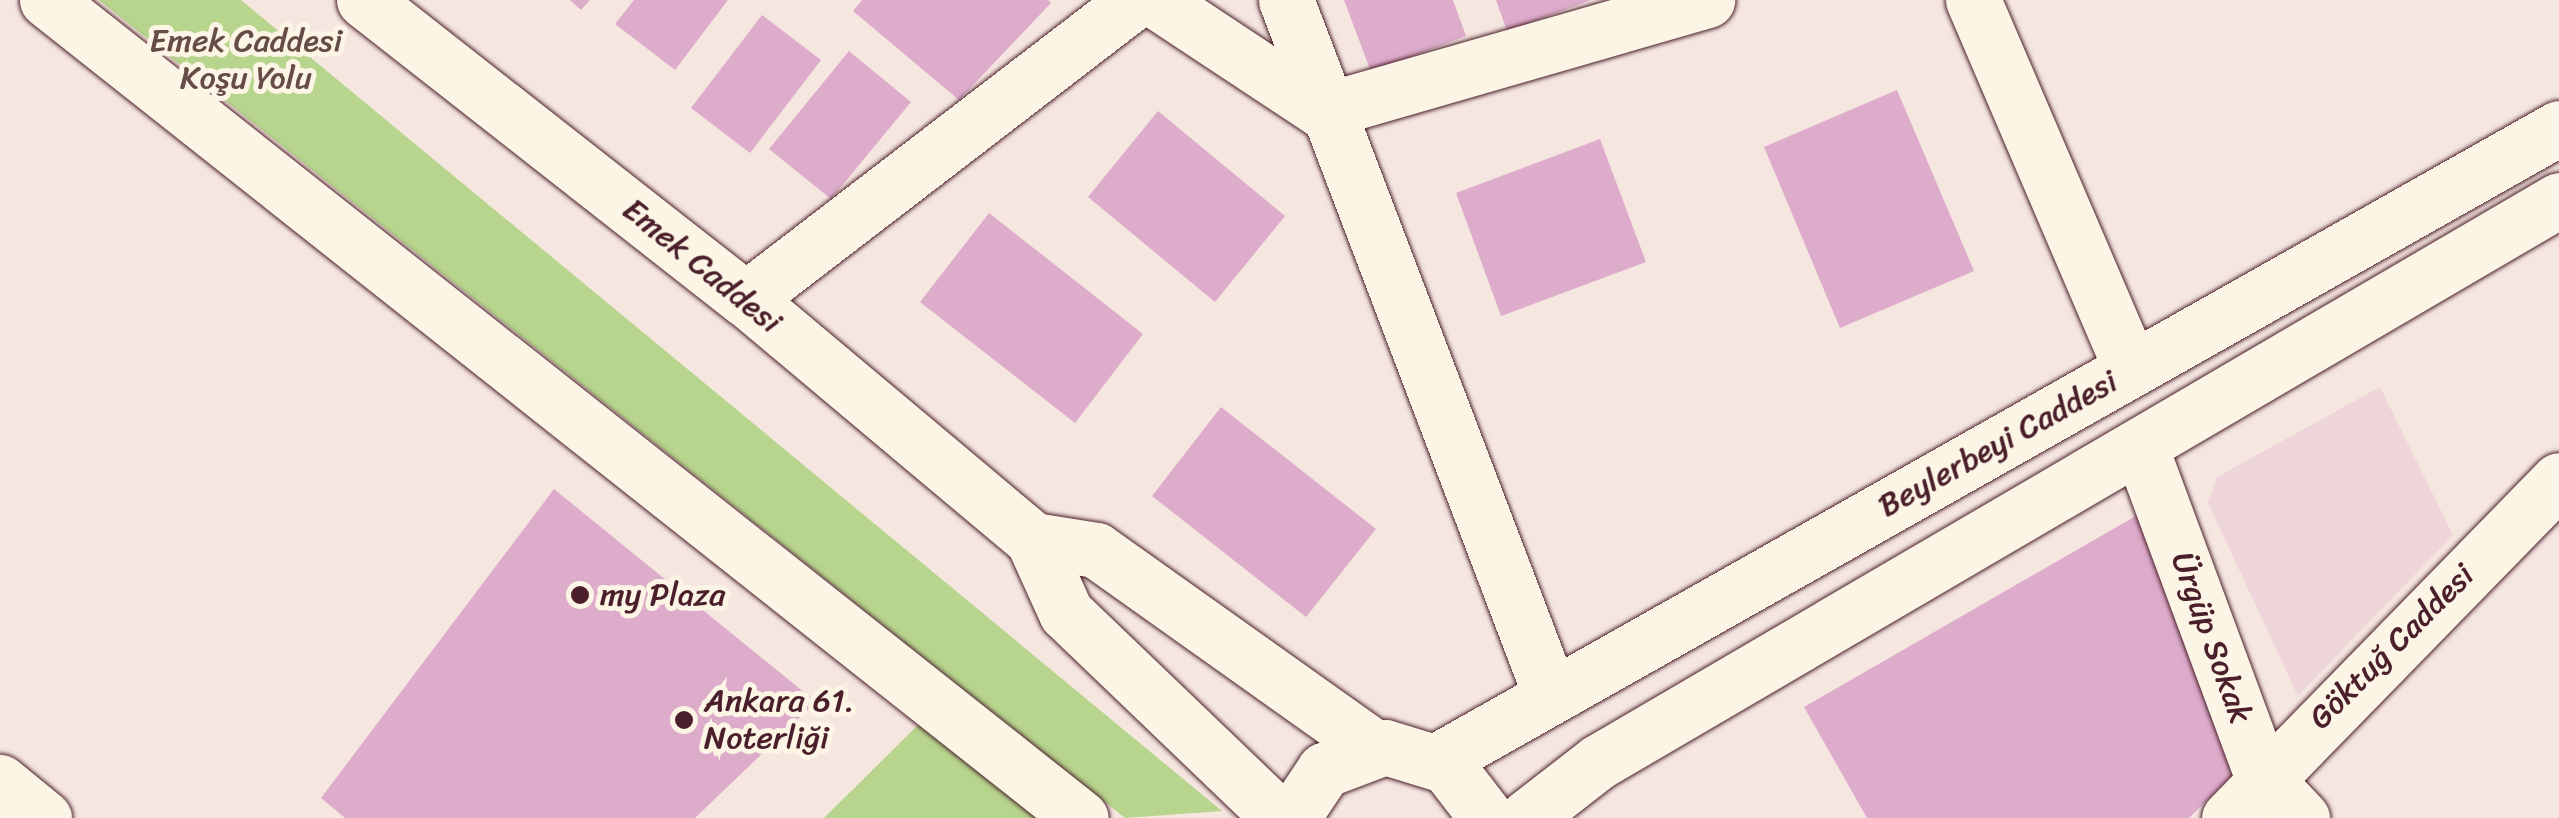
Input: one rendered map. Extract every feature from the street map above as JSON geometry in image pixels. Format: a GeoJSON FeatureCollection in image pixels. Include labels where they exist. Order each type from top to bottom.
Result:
{"type":"FeatureCollection","features":[{"type":"Feature","properties":{"kind":"street"},"geometry":{"type":"LineString","coordinates":[[47,0],[1081,818]]}},
{"type":"Feature","properties":{"kind":"street","name":"Emek Caddesi"},"geometry":{"type":"LineString","coordinates":[[364,0],[746,298],[1033,540],[1066,614],[1280,818]]}},
{"type":"Feature","properties":{"kind":"street"},"geometry":{"type":"LineString","coordinates":[[746,298],[1136,0]]}},
{"type":"Feature","properties":{"kind":"street"},"geometry":{"type":"LineString","coordinates":[[1155,0],[1323,112],[1707,0]]}},
{"type":"Feature","properties":{"kind":"street"},"geometry":{"type":"LineString","coordinates":[[1286,0],[1323,112],[1552,696]]}},
{"type":"Feature","properties":{"kind":"street"},"geometry":{"type":"LineString","coordinates":[[1972,0],[2131,369]]}},
{"type":"Feature","properties":{"kind":"street","name":"Beylerbeyi Caddesi"},"geometry":{"type":"LineString","coordinates":[[1438,761],[2559,128]]}},
{"type":"Feature","properties":{"kind":"street"},"geometry":{"type":"LineString","coordinates":[[1526,818],[1598,762],[2559,200]]}},
{"type":"Feature","properties":{"kind":"street","name":"Ürgüp Sokak"},"geometry":{"type":"LineString","coordinates":[[2140,446],[2245,797],[2302,818]]}},
{"type":"Feature","properties":{"kind":"street","name":"Göktuğ Caddesi"},"geometry":{"type":"LineString","coordinates":[[2245,797],[2559,480]]}},
{"type":"Feature","properties":{"kind":"street"},"geometry":{"type":"LineString","coordinates":[[1033,540],[1096,550],[1376,749],[1438,761],[1471,788],[1486,818]]}},
{"type":"Feature","properties":{"kind":"street"},"geometry":{"type":"LineString","coordinates":[[1292,818],[1324,770],[1376,749]]}},
{"type":"Feature","properties":{"kind":"street"},"geometry":{"type":"LineString","coordinates":[[0,782],[44,818]]}},
{"type":"Feature","properties":{"kind":"shaded area"},"geometry":{"type":"Polygon","coordinates":[[[2380,387],[2453,535],[2298,696],[2208,503],[2217,477],[2380,387]]]}},
{"type":"Feature","properties":{"kind":"green space","name":"Emek Caddesi Koşu Yolu"},"geometry":{"type":"Polygon","coordinates":[[[99,0],[241,0],[1222,811],[1125,818],[99,0]]]}},
{"type":"Feature","properties":{"kind":"green space"},"geometry":{"type":"Polygon","coordinates":[[[921,722],[1049,818],[824,818],[921,722]]]}},
{"type":"Feature","properties":{"kind":"building"},"geometry":{"type":"Polygon","coordinates":[[[570,0],[590,0],[581,10],[570,0]]]}},
{"type":"Feature","properties":{"kind":"building"},"geometry":{"type":"Polygon","coordinates":[[[634,0],[728,0],[675,70],[615,24],[634,0]]]}},
{"type":"Feature","properties":{"kind":"building"},"geometry":{"type":"Polygon","coordinates":[[[862,0],[1051,3],[959,100],[853,11],[862,0]]]}},
{"type":"Feature","properties":{"kind":"building"},"geometry":{"type":"Polygon","coordinates":[[[1344,0],[1453,0],[1466,36],[1371,72],[1344,0]]]}},
{"type":"Feature","properties":{"kind":"building"},"geometry":{"type":"Polygon","coordinates":[[[1496,0],[1591,0],[1507,31],[1496,0]]]}},
{"type":"Feature","properties":{"kind":"building"},"geometry":{"type":"Polygon","coordinates":[[[762,15],[821,60],[750,153],[691,108],[762,15]]]}},
{"type":"Feature","properties":{"kind":"building"},"geometry":{"type":"Polygon","coordinates":[[[849,51],[911,102],[831,199],[769,149],[849,51]]]}},
{"type":"Feature","properties":{"kind":"building"},"geometry":{"type":"Polygon","coordinates":[[[1897,90],[1974,271],[1840,328],[1764,147],[1897,90]]]}},
{"type":"Feature","properties":{"kind":"building"},"geometry":{"type":"Polygon","coordinates":[[[1158,111],[1285,216],[1215,302],[1088,197],[1158,111]]]}},
{"type":"Feature","properties":{"kind":"building"},"geometry":{"type":"Polygon","coordinates":[[[1600,139],[1646,262],[1501,316],[1456,193],[1600,139]]]}},
{"type":"Feature","properties":{"kind":"building"},"geometry":{"type":"Polygon","coordinates":[[[989,213],[1143,334],[1075,423],[920,302],[989,213]]]}},
{"type":"Feature","properties":{"kind":"building"},"geometry":{"type":"Polygon","coordinates":[[[1221,407],[1376,529],[1306,617],[1152,496],[1221,407]]]}},
{"type":"Feature","properties":{"kind":"building","name":"my Plaza"},"geometry":{"type":"Polygon","coordinates":[[[554,489],[816,702],[695,818],[345,818],[321,798],[554,489]]]}},
{"type":"Feature","properties":{"kind":"building"},"geometry":{"type":"Polygon","coordinates":[[[2141,513],[2241,767],[2189,818],[1867,818],[1804,707],[2141,513]]]}},
{"type":"Feature","properties":{"kind":"place","name":"my Plaza"},"geometry":{"type":"Point","coordinates":[580,595]}},
{"type":"Feature","properties":{"kind":"place","name":"Ankara 61. Noterliği"},"geometry":{"type":"Point","coordinates":[684,720]}}]}
